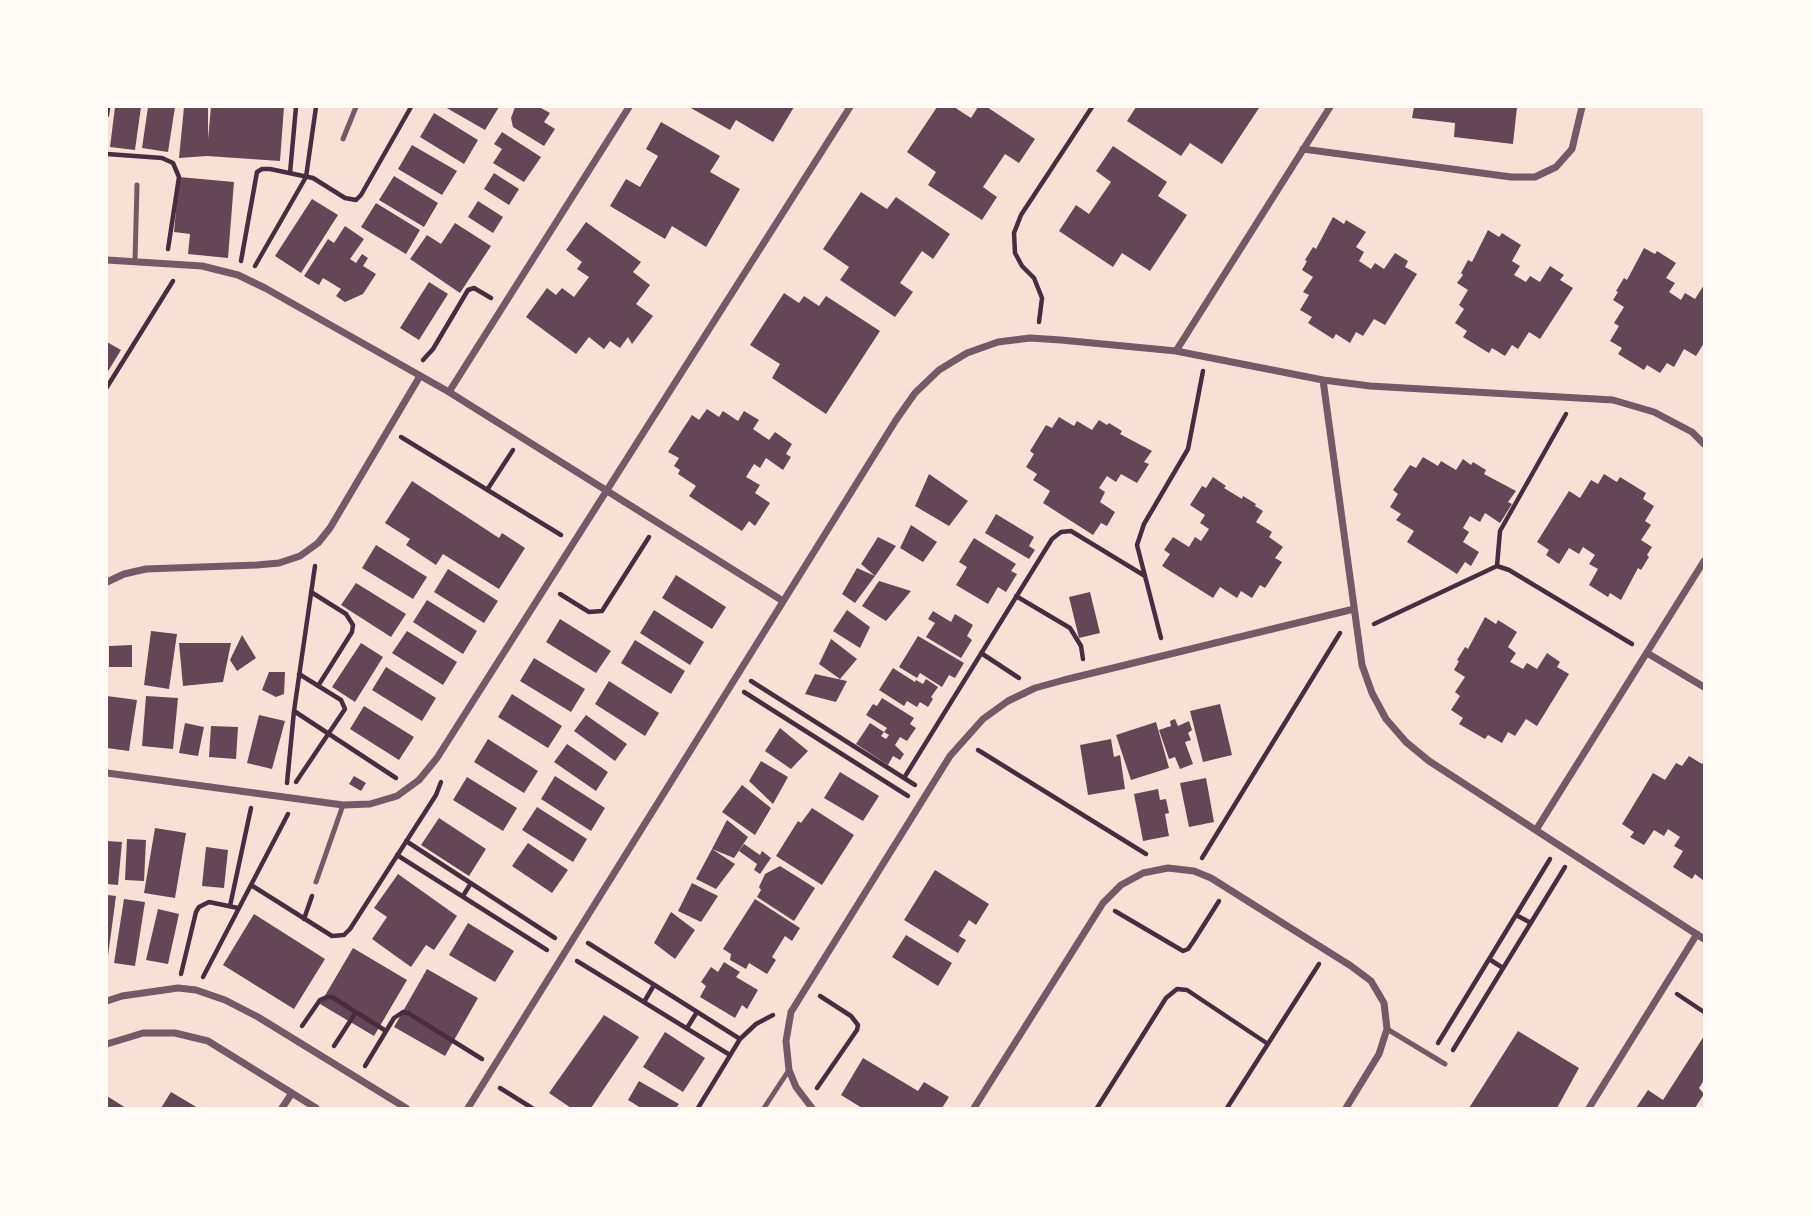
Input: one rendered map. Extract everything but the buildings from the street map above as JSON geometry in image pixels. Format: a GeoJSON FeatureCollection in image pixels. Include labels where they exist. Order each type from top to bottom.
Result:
{"type":"FeatureCollection","features":[{"type":"Feature","properties":{"kind":"street"},"geometry":{"type":"LineString","coordinates":[[449,392],[629,107]]}},
{"type":"Feature","properties":{"kind":"street"},"geometry":{"type":"LineString","coordinates":[[107,773],[343,805],[370,804],[397,796],[419,780],[437,758],[605,489],[850,107]]}},
{"type":"Feature","properties":{"kind":"street"},"geometry":{"type":"LineString","coordinates":[[1175,351],[1330,107]]}},
{"type":"Feature","properties":{"kind":"street"},"geometry":{"type":"LineString","coordinates":[[1303,149],[1511,177],[1535,177],[1556,167],[1572,149],[1582,107]]}},
{"type":"Feature","properties":{"kind":"street"},"geometry":{"type":"LineString","coordinates":[[107,260],[183,264],[247,279],[449,392],[783,601]]}},
{"type":"Feature","properties":{"kind":"street"},"geometry":{"type":"LineString","coordinates":[[468,1108],[915,393],[939,370],[967,353],[998,342],[1030,338],[1175,351],[1323,380],[1370,386],[1613,400],[1654,412],[1692,432],[1704,444]]}},
{"type":"Feature","properties":{"kind":"street"},"geometry":{"type":"LineString","coordinates":[[107,582],[124,574],[146,569],[279,563],[300,556],[318,543],[330,528],[417,374]]}},
{"type":"Feature","properties":{"kind":"street"},"geometry":{"type":"LineString","coordinates":[[1323,380],[1362,666],[1386,719],[1406,742],[1429,761],[1704,939]]}},
{"type":"Feature","properties":{"kind":"street"},"geometry":{"type":"LineString","coordinates":[[1536,830],[1704,561]]}},
{"type":"Feature","properties":{"kind":"street"},"geometry":{"type":"LineString","coordinates":[[809,1105],[796,1087],[789,1070],[786,1041],[791,1012],[927,792],[962,740],[984,719],[1007,702],[1035,688],[1354,609]]}},
{"type":"Feature","properties":{"kind":"street"},"geometry":{"type":"LineString","coordinates":[[1647,653],[1704,687]]}},
{"type":"Feature","properties":{"kind":"street"},"geometry":{"type":"LineString","coordinates":[[974,1108],[1103,903],[1121,885],[1143,873],[1168,868],[1194,871],[1227,888],[1371,981],[1384,1003],[1387,1029],[1379,1054],[1346,1108]]}},
{"type":"Feature","properties":{"kind":"street"},"geometry":{"type":"LineString","coordinates":[[1589,1108],[1697,934]]}},
{"type":"Feature","properties":{"kind":"street"},"geometry":{"type":"LineString","coordinates":[[107,1000],[178,988],[196,990],[225,1000],[406,1108]]}},
{"type":"Feature","properties":{"kind":"street"},"geometry":{"type":"LineString","coordinates":[[107,1044],[143,1033],[175,1033],[208,1041],[316,1108]]}},
{"type":"Feature","properties":{"kind":"street"},"geometry":{"type":"LineString","coordinates":[[282,1108],[292,1093]]}},
{"type":"Feature","properties":{"kind":"lane"},"geometry":{"type":"LineString","coordinates":[[343,139],[356,107]]}},
{"type":"Feature","properties":{"kind":"lane"},"geometry":{"type":"LineString","coordinates":[[135,261],[137,185]]}},
{"type":"Feature","properties":{"kind":"lane"},"geometry":{"type":"LineString","coordinates":[[316,882],[343,805]]}},
{"type":"Feature","properties":{"kind":"lane"},"geometry":{"type":"LineString","coordinates":[[1387,1029],[1444,1064]]}},
{"type":"Feature","properties":{"kind":"lane"},"geometry":{"type":"LineString","coordinates":[[764,1108],[789,1070]]}},
{"type":"Feature","properties":{"kind":"path"},"geometry":{"type":"LineString","coordinates":[[107,116],[108,107]]}},
{"type":"Feature","properties":{"kind":"path"},"geometry":{"type":"LineString","coordinates":[[290,173],[296,107]]}},
{"type":"Feature","properties":{"kind":"path"},"geometry":{"type":"LineString","coordinates":[[247,279],[306,177],[316,107]]}},
{"type":"Feature","properties":{"kind":"path"},"geometry":{"type":"LineString","coordinates":[[238,275],[257,172],[270,169],[306,177],[320,182],[351,201],[356,200],[362,195],[411,107]]}},
{"type":"Feature","properties":{"kind":"path"},"geometry":{"type":"LineString","coordinates":[[1030,338],[1041,319],[1042,298],[1034,278],[1015,253],[1014,233],[1021,215],[1092,107]]}},
{"type":"Feature","properties":{"kind":"path"},"geometry":{"type":"LineString","coordinates":[[107,154],[162,158],[173,163],[179,177],[165,263]]}},
{"type":"Feature","properties":{"kind":"path"},"geometry":{"type":"LineString","coordinates":[[107,387],[183,264]]}},
{"type":"Feature","properties":{"kind":"path"},"geometry":{"type":"LineString","coordinates":[[417,374],[468,290],[474,288],[504,306]]}},
{"type":"Feature","properties":{"kind":"path"},"geometry":{"type":"LineString","coordinates":[[1165,654],[1137,545],[1139,535],[1188,449],[1205,356]]}},
{"type":"Feature","properties":{"kind":"path"},"geometry":{"type":"LineString","coordinates":[[1497,566],[1500,531],[1575,398]]}},
{"type":"Feature","properties":{"kind":"path"},"geometry":{"type":"LineString","coordinates":[[388,429],[572,542]]}},
{"type":"Feature","properties":{"kind":"path"},"geometry":{"type":"LineString","coordinates":[[487,490],[522,437]]}},
{"type":"Feature","properties":{"kind":"path"},"geometry":{"type":"LineString","coordinates":[[545,584],[589,612],[602,611],[658,522]]}},
{"type":"Feature","properties":{"kind":"path"},"geometry":{"type":"LineString","coordinates":[[904,778],[1052,539],[1061,532],[1071,531],[1145,576]]}},
{"type":"Feature","properties":{"kind":"path"},"geometry":{"type":"LineString","coordinates":[[285,798],[294,711],[318,543]]}},
{"type":"Feature","properties":{"kind":"path"},"geometry":{"type":"LineString","coordinates":[[1357,631],[1497,566],[1647,653]]}},
{"type":"Feature","properties":{"kind":"path"},"geometry":{"type":"LineString","coordinates":[[311,592],[346,614],[353,625],[352,632],[318,686]]}},
{"type":"Feature","properties":{"kind":"path"},"geometry":{"type":"LineString","coordinates":[[1016,596],[1070,628],[1080,646],[1087,674]]}},
{"type":"Feature","properties":{"kind":"path"},"geometry":{"type":"LineString","coordinates":[[1194,871],[1354,609]]}},
{"type":"Feature","properties":{"kind":"path"},"geometry":{"type":"LineString","coordinates":[[981,653],[1035,688]]}},
{"type":"Feature","properties":{"kind":"path"},"geometry":{"type":"LineString","coordinates":[[738,673],[927,792]]}},
{"type":"Feature","properties":{"kind":"path"},"geometry":{"type":"LineString","coordinates":[[285,798],[345,709],[341,700],[299,674]]}},
{"type":"Feature","properties":{"kind":"path"},"geometry":{"type":"LineString","coordinates":[[731,684],[920,803]]}},
{"type":"Feature","properties":{"kind":"path"},"geometry":{"type":"LineString","coordinates":[[294,711],[410,787]]}},
{"type":"Feature","properties":{"kind":"path"},"geometry":{"type":"LineString","coordinates":[[811,734],[818,723]]}},
{"type":"Feature","properties":{"kind":"path"},"geometry":{"type":"LineString","coordinates":[[962,740],[1168,868]]}},
{"type":"Feature","properties":{"kind":"path"},"geometry":{"type":"LineString","coordinates":[[852,760],[859,749]]}},
{"type":"Feature","properties":{"kind":"path"},"geometry":{"type":"LineString","coordinates":[[251,885],[331,936],[344,935],[441,784],[443,772],[437,758]]}},
{"type":"Feature","properties":{"kind":"path"},"geometry":{"type":"LineString","coordinates":[[230,906],[254,793]]}},
{"type":"Feature","properties":{"kind":"path"},"geometry":{"type":"LineString","coordinates":[[196,990],[296,799]]}},
{"type":"Feature","properties":{"kind":"path"},"geometry":{"type":"LineString","coordinates":[[406,841],[471,883],[565,953]]}},
{"type":"Feature","properties":{"kind":"path"},"geometry":{"type":"LineString","coordinates":[[1430,1055],[1559,845]]}},
{"type":"Feature","properties":{"kind":"path"},"geometry":{"type":"LineString","coordinates":[[1444,1064],[1573,854]]}},
{"type":"Feature","properties":{"kind":"path"},"geometry":{"type":"LineString","coordinates":[[397,855],[463,896],[565,953],[730,1055]]}},
{"type":"Feature","properties":{"kind":"path"},"geometry":{"type":"LineString","coordinates":[[304,919],[316,882]]}},
{"type":"Feature","properties":{"kind":"path"},"geometry":{"type":"LineString","coordinates":[[463,896],[471,883]]}},
{"type":"Feature","properties":{"kind":"path"},"geometry":{"type":"LineString","coordinates":[[1103,903],[1183,951],[1193,942],[1227,888]]}},
{"type":"Feature","properties":{"kind":"path"},"geometry":{"type":"LineString","coordinates":[[178,988],[199,907],[209,902],[239,908]]}},
{"type":"Feature","properties":{"kind":"path"},"geometry":{"type":"LineString","coordinates":[[1516,915],[1531,923]]}},
{"type":"Feature","properties":{"kind":"path"},"geometry":{"type":"LineString","coordinates":[[575,935],[740,1039]]}},
{"type":"Feature","properties":{"kind":"path"},"geometry":{"type":"LineString","coordinates":[[1227,1108],[1327,951]]}},
{"type":"Feature","properties":{"kind":"path"},"geometry":{"type":"LineString","coordinates":[[1489,959],[1503,968]]}},
{"type":"Feature","properties":{"kind":"path"},"geometry":{"type":"LineString","coordinates":[[644,1002],[654,985]]}},
{"type":"Feature","properties":{"kind":"path"},"geometry":{"type":"LineString","coordinates":[[1664,986],[1704,1012]]}},
{"type":"Feature","properties":{"kind":"path"},"geometry":{"type":"LineString","coordinates":[[805,987],[851,1016],[858,1025],[809,1105]]}},
{"type":"Feature","properties":{"kind":"path"},"geometry":{"type":"LineString","coordinates":[[1097,1108],[1166,998],[1177,989],[1187,990],[1268,1044]]}},
{"type":"Feature","properties":{"kind":"path"},"geometry":{"type":"LineString","coordinates":[[294,1039],[323,998],[332,997],[386,1031]]}},
{"type":"Feature","properties":{"kind":"path"},"geometry":{"type":"LineString","coordinates":[[325,1058],[356,1012]]}},
{"type":"Feature","properties":{"kind":"path"},"geometry":{"type":"LineString","coordinates":[[687,1028],[697,1012]]}},
{"type":"Feature","properties":{"kind":"path"},"geometry":{"type":"LineString","coordinates":[[698,1108],[740,1039],[765,1019],[779,1013],[791,1012]]}},
{"type":"Feature","properties":{"kind":"path"},"geometry":{"type":"LineString","coordinates":[[358,1078],[398,1013],[408,1013],[494,1067]]}},
{"type":"Feature","properties":{"kind":"path"},"geometry":{"type":"LineString","coordinates":[[486,1079],[532,1108]]}}]}
